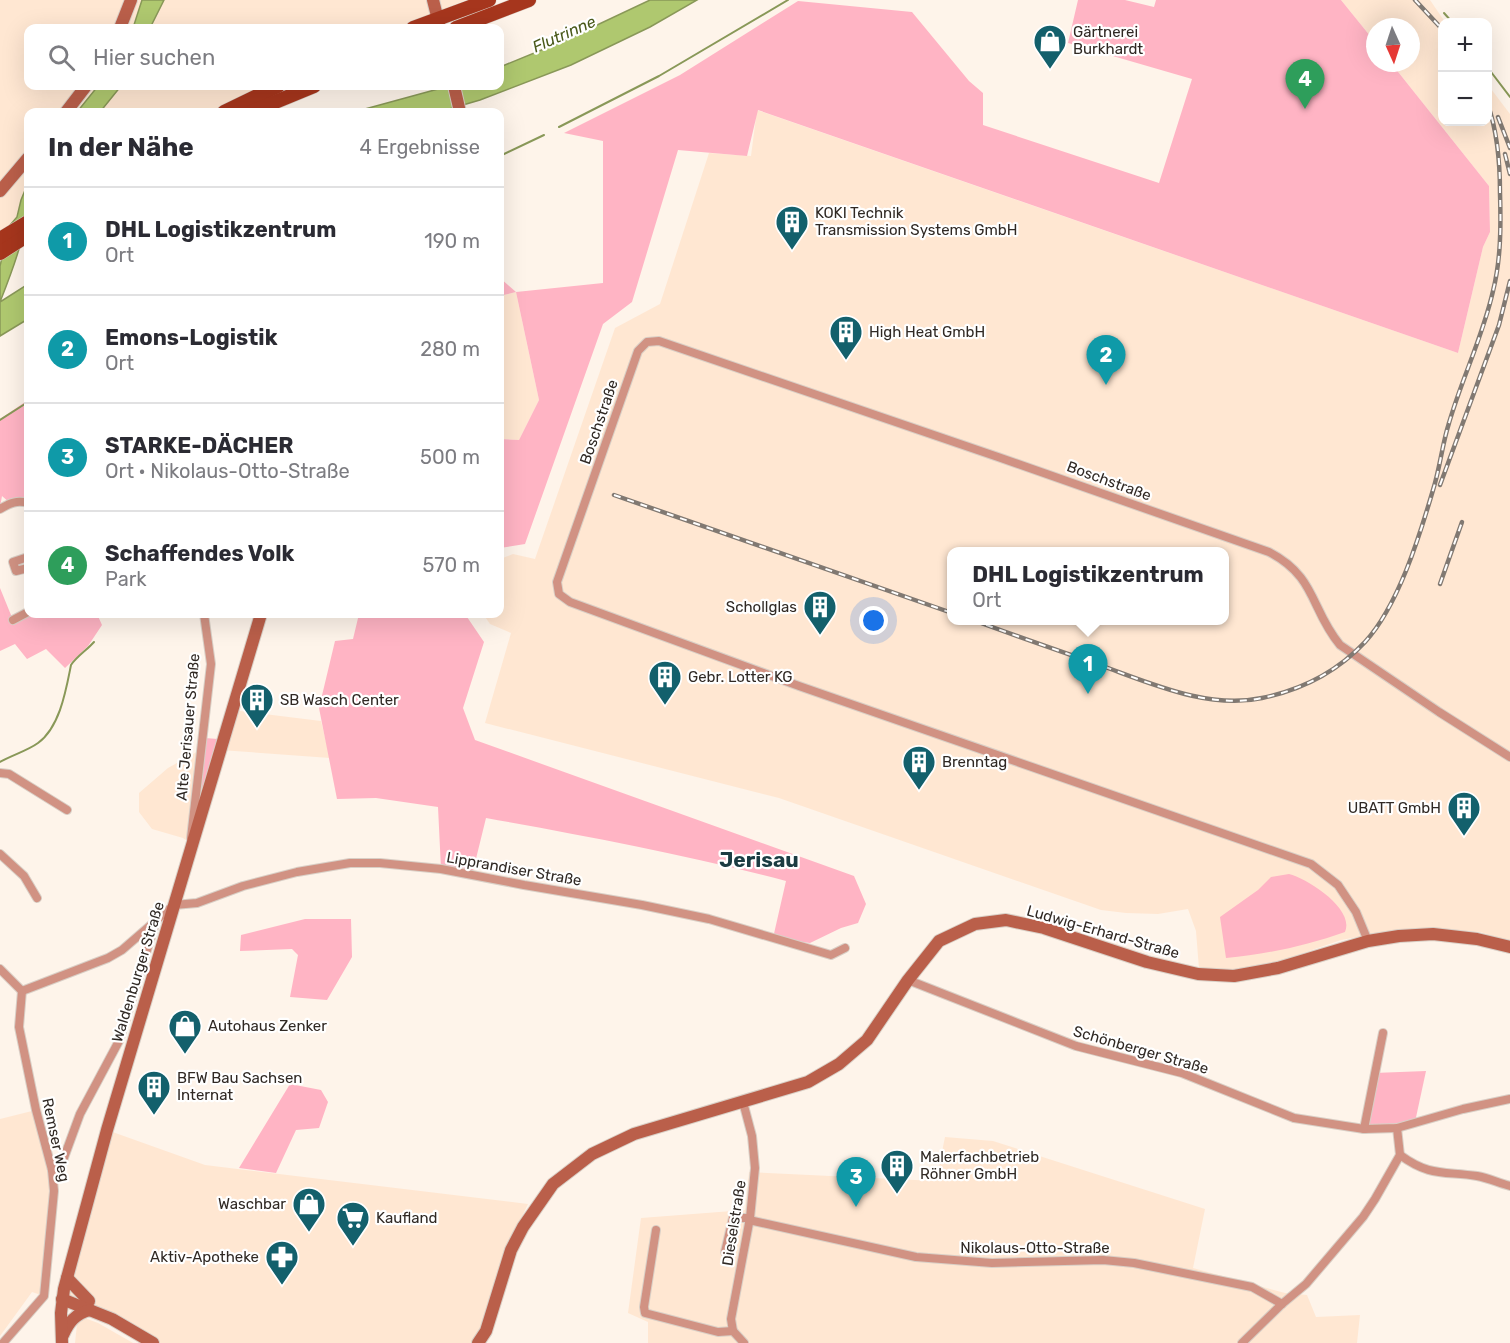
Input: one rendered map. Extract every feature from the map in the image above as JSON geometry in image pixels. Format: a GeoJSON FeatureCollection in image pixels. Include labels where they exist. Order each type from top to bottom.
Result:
{"type":"FeatureCollection","features":[{"type":"Feature","properties":{"kind":"main road"},"geometry":{"type":"LineString","coordinates":[[466,24],[529,0]]}},
{"type":"Feature","properties":{"kind":"main road"},"geometry":{"type":"LineString","coordinates":[[439,24],[482,2]]}},
{"type":"Feature","properties":{"kind":"main road"},"geometry":{"type":"LineString","coordinates":[[232,108],[270,90]]}},
{"type":"Feature","properties":{"kind":"main road"},"geometry":{"type":"LineString","coordinates":[[261,108],[304,90]]}},
{"type":"Feature","properties":{"kind":"main road"},"geometry":{"type":"LineString","coordinates":[[1,246],[24,226]]}},
{"type":"Feature","properties":{"kind":"main road"},"geometry":{"type":"LineString","coordinates":[[1,246],[24,237]]}},
{"type":"Feature","properties":{"kind":"street"},"geometry":{"type":"LineString","coordinates":[[122,24],[131,0]]}},
{"type":"Feature","properties":{"kind":"street"},"geometry":{"type":"LineString","coordinates":[[433,0],[439,24]]}},
{"type":"Feature","properties":{"kind":"street"},"geometry":{"type":"LineString","coordinates":[[462,0],[482,2]]}},
{"type":"Feature","properties":{"kind":"street"},"geometry":{"type":"LineString","coordinates":[[69,108],[84,90]]}},
{"type":"Feature","properties":{"kind":"street"},"geometry":{"type":"LineString","coordinates":[[455,90],[459,108]]}},
{"type":"Feature","properties":{"kind":"street"},"geometry":{"type":"LineString","coordinates":[[0,191],[24,163]]}},
{"type":"Feature","properties":{"kind":"street","name":"Boschstraße"},"geometry":{"type":"LineString","coordinates":[[1368,941],[1356,912],[1338,885],[1311,864],[799,687],[570,602],[559,594],[557,582],[638,351],[647,342],[659,341],[1269,552],[1295,570],[1305,582],[1330,634],[1340,645],[1510,757]]}},
{"type":"Feature","properties":{"kind":"street"},"geometry":{"type":"LineString","coordinates":[[0,509],[10,503],[24,502]]}},
{"type":"Feature","properties":{"kind":"street"},"geometry":{"type":"LineString","coordinates":[[24,558],[13,562],[16,571],[24,568]]}},
{"type":"Feature","properties":{"kind":"street"},"geometry":{"type":"LineString","coordinates":[[13,620],[24,614]]}},
{"type":"Feature","properties":{"kind":"street","name":"Alte Jerisauer Straße"},"geometry":{"type":"LineString","coordinates":[[192,844],[190,832],[201,761],[211,664],[205,618]]}},
{"type":"Feature","properties":{"kind":"street","name":"Waldenburger Straße"},"geometry":{"type":"LineString","coordinates":[[62,1341],[63,1296],[107,1130],[260,618]]}},
{"type":"Feature","properties":{"kind":"street"},"geometry":{"type":"LineString","coordinates":[[0,773],[9,774],[67,810]]}},
{"type":"Feature","properties":{"kind":"street"},"geometry":{"type":"LineString","coordinates":[[0,854],[24,876],[38,898]]}},
{"type":"Feature","properties":{"kind":"street","name":"Lipprandiser Straße"},"geometry":{"type":"LineString","coordinates":[[174,905],[197,903],[243,886],[297,872],[350,863],[380,863],[441,869],[642,904],[709,919],[831,955],[845,948]]}},
{"type":"Feature","properties":{"kind":"street"},"geometry":{"type":"LineString","coordinates":[[0,969],[22,991],[108,958],[122,950],[174,905]]}},
{"type":"Feature","properties":{"kind":"street","name":"Ludwig-Erhard-Straße"},"geometry":{"type":"LineString","coordinates":[[478,1343],[486,1331],[519,1235],[553,1184],[592,1154],[634,1134],[808,1082],[839,1064],[867,1040],[908,980],[939,941],[975,924],[1006,920],[1044,928],[1146,962],[1198,974],[1234,976],[1278,968],[1368,941],[1433,934],[1477,939],[1510,947]]}},
{"type":"Feature","properties":{"kind":"street"},"geometry":{"type":"LineString","coordinates":[[52,1170],[62,1162],[80,1114],[119,1041],[155,923]]}},
{"type":"Feature","properties":{"kind":"street","name":"Schönberger Straße"},"geometry":{"type":"LineString","coordinates":[[908,980],[1076,1046],[1182,1073],[1294,1119],[1364,1129],[1397,1128],[1463,1109],[1510,1099]]}},
{"type":"Feature","properties":{"kind":"street","name":"Remser Weg"},"geometry":{"type":"LineString","coordinates":[[22,991],[19,1027],[36,1110],[52,1170],[54,1191],[44,1296]]}},
{"type":"Feature","properties":{"kind":"street"},"geometry":{"type":"LineString","coordinates":[[1364,1129],[1383,1033]]}},
{"type":"Feature","properties":{"kind":"street","name":"Dieselstraße"},"geometry":{"type":"LineString","coordinates":[[733,1332],[731,1319],[749,1219],[755,1168],[752,1136],[743,1102]]}},
{"type":"Feature","properties":{"kind":"street"},"geometry":{"type":"LineString","coordinates":[[1242,1343],[1281,1304],[1306,1284],[1363,1217],[1400,1155],[1397,1128]]}},
{"type":"Feature","properties":{"kind":"street"},"geometry":{"type":"LineString","coordinates":[[1400,1155],[1427,1171],[1479,1176],[1510,1186]]}},
{"type":"Feature","properties":{"kind":"street"},"geometry":{"type":"LineString","coordinates":[[725,1252],[733,1218],[749,1219]]}},
{"type":"Feature","properties":{"kind":"street","name":"Nikolaus-Otto-Straße"},"geometry":{"type":"LineString","coordinates":[[749,1219],[916,1257],[992,1263],[1080,1260],[1134,1263],[1252,1287],[1281,1304]]}},
{"type":"Feature","properties":{"kind":"street"},"geometry":{"type":"LineString","coordinates":[[656,1230],[644,1306],[645,1313],[718,1332],[733,1332],[744,1343]]}},
{"type":"Feature","properties":{"kind":"street"},"geometry":{"type":"LineString","coordinates":[[67,1278],[89,1305]]}},
{"type":"Feature","properties":{"kind":"street"},"geometry":{"type":"LineString","coordinates":[[3,1343],[44,1296],[63,1296],[89,1305],[153,1343]]}},
{"type":"Feature","properties":{"kind":"street"},"geometry":{"type":"LineString","coordinates":[[62,1341],[70,1321],[89,1305]]}},
{"type":"Feature","properties":{"kind":"shaded area"},"geometry":{"type":"Polygon","coordinates":[[[0,0],[466,0],[407,24],[24,24],[24,90],[260,90],[222,108],[24,108],[24,219],[0,234],[0,0]]]}},
{"type":"Feature","properties":{"kind":"shaded area"},"geometry":{"type":"Polygon","coordinates":[[[142,0],[164,0],[152,24],[134,24],[142,0]]]}},
{"type":"Feature","properties":{"kind":"shaded area"},"geometry":{"type":"Polygon","coordinates":[[[650,0],[697,0],[650,27],[571,65],[480,100],[453,108],[369,108],[434,90],[504,90],[504,65],[561,42],[650,0]]]}},
{"type":"Feature","properties":{"kind":"shaded area"},"geometry":{"type":"Polygon","coordinates":[[[1078,0],[1125,0],[1154,7],[1156,0],[1341,0],[1366,31],[1366,72],[1398,72],[1438,122],[1438,126],[1441,126],[1489,186],[1490,232],[1483,247],[1458,353],[758,110],[747,156],[678,150],[632,302],[603,324],[525,544],[504,547],[504,439],[519,440],[539,400],[516,292],[603,283],[603,141],[564,133],[680,75],[798,1],[912,12],[969,81],[983,93],[983,125],[1159,183],[1192,79],[1068,43],[1078,0]]]}},
{"type":"Feature","properties":{"kind":"shaded area"},"geometry":{"type":"Polygon","coordinates":[[[1341,0],[1430,0],[1442,18],[1438,18],[1438,122],[1398,72],[1420,72],[1420,18],[1366,18],[1366,31],[1341,0]]]}},
{"type":"Feature","properties":{"kind":"shaded area"},"geometry":{"type":"Polygon","coordinates":[[[95,90],[118,90],[103,108],[80,108],[95,90]]]}},
{"type":"Feature","properties":{"kind":"shaded area"},"geometry":{"type":"Polygon","coordinates":[[[1492,90],[1510,114],[1510,941],[1480,932],[1433,928],[1390,931],[1341,940],[1280,961],[1239,970],[1199,969],[1196,931],[1188,909],[1158,914],[1101,910],[779,798],[485,723],[511,633],[490,624],[486,618],[504,618],[504,557],[513,554],[535,559],[615,328],[660,304],[709,153],[751,156],[757,110],[1458,353],[1483,247],[1490,232],[1489,186],[1441,126],[1492,126],[1492,90]]]}},
{"type":"Feature","properties":{"kind":"shaded area"},"geometry":{"type":"Polygon","coordinates":[[[24,193],[24,230],[12,272],[0,302],[0,266],[10,225],[17,217],[24,193]]]}},
{"type":"Feature","properties":{"kind":"shaded area"},"geometry":{"type":"Polygon","coordinates":[[[504,282],[516,292],[504,295],[504,282]]]}},
{"type":"Feature","properties":{"kind":"shaded area"},"geometry":{"type":"Polygon","coordinates":[[[24,287],[24,321],[0,336],[0,302],[24,287]]]}},
{"type":"Feature","properties":{"kind":"shaded area"},"geometry":{"type":"Polygon","coordinates":[[[516,292],[539,400],[519,440],[504,439],[504,295],[516,292]]]}},
{"type":"Feature","properties":{"kind":"shaded area"},"geometry":{"type":"Polygon","coordinates":[[[24,403],[24,503],[10,503],[2,496],[0,507],[0,419],[24,403]]]}},
{"type":"Feature","properties":{"kind":"shaded area"},"geometry":{"type":"Polygon","coordinates":[[[0,588],[13,620],[24,616],[24,618],[99,618],[102,625],[88,646],[65,668],[46,649],[27,659],[15,644],[0,651],[0,588]]]}},
{"type":"Feature","properties":{"kind":"shaded area"},"geometry":{"type":"Polygon","coordinates":[[[358,618],[468,618],[484,642],[463,708],[475,740],[854,876],[866,904],[858,923],[841,928],[810,943],[773,938],[786,881],[637,846],[486,818],[472,875],[441,869],[438,807],[376,798],[337,799],[319,708],[335,641],[353,639],[358,618]]]}},
{"type":"Feature","properties":{"kind":"shaded area"},"geometry":{"type":"Polygon","coordinates":[[[232,710],[321,721],[330,758],[220,750],[232,710]]]}},
{"type":"Feature","properties":{"kind":"shaded area"},"geometry":{"type":"Polygon","coordinates":[[[205,738],[218,739],[203,792],[200,784],[205,738]]]}},
{"type":"Feature","properties":{"kind":"shaded area"},"geometry":{"type":"Polygon","coordinates":[[[202,749],[192,844],[183,838],[152,829],[139,812],[139,793],[168,768],[202,749]]]}},
{"type":"Feature","properties":{"kind":"shaded area"},"geometry":{"type":"Polygon","coordinates":[[[1289,874],[1318,888],[1337,905],[1346,923],[1345,932],[1286,949],[1226,958],[1220,917],[1258,890],[1271,877],[1289,874]]]}},
{"type":"Feature","properties":{"kind":"shaded area"},"geometry":{"type":"Polygon","coordinates":[[[305,919],[351,919],[352,957],[327,1000],[290,997],[298,955],[292,949],[240,951],[241,935],[305,919]]]}},
{"type":"Feature","properties":{"kind":"shaded area"},"geometry":{"type":"Polygon","coordinates":[[[1426,1071],[1415,1122],[1364,1129],[1374,1073],[1426,1071]]]}},
{"type":"Feature","properties":{"kind":"shaded area"},"geometry":{"type":"Polygon","coordinates":[[[290,1084],[321,1090],[328,1102],[319,1128],[296,1130],[276,1173],[239,1168],[290,1084]]]}},
{"type":"Feature","properties":{"kind":"shaded area"},"geometry":{"type":"Polygon","coordinates":[[[36,1110],[52,1170],[44,1296],[32,1292],[0,1336],[0,1119],[36,1110]]]}},
{"type":"Feature","properties":{"kind":"shaded area"},"geometry":{"type":"Polygon","coordinates":[[[107,1130],[205,1165],[528,1204],[506,1250],[481,1332],[473,1343],[153,1343],[112,1319],[85,1299],[69,1295],[62,1299],[107,1130]]]}},
{"type":"Feature","properties":{"kind":"shaded area"},"geometry":{"type":"Polygon","coordinates":[[[945,1137],[993,1141],[1205,1209],[1193,1268],[1285,1293],[1307,1295],[1316,1317],[1360,1315],[1357,1343],[648,1343],[648,1322],[628,1313],[641,1218],[745,1210],[749,1172],[936,1181],[945,1137]]]}},
{"type":"Feature","properties":{"kind":"shaded area"},"geometry":{"type":"Polygon","coordinates":[[[87,1319],[133,1343],[75,1343],[77,1324],[87,1319]]]}},
{"type":"Feature","properties":{"kind":"waterway"},"geometry":{"type":"LineString","coordinates":[[559,127],[659,76],[788,0]]}},
{"type":"Feature","properties":{"kind":"waterway"},"geometry":{"type":"LineString","coordinates":[[1444,13],[1448,18]]}},
{"type":"Feature","properties":{"kind":"waterway"},"geometry":{"type":"LineString","coordinates":[[1491,72],[1510,97]]}},
{"type":"Feature","properties":{"kind":"waterway"},"geometry":{"type":"LineString","coordinates":[[504,154],[544,135]]}},
{"type":"Feature","properties":{"kind":"waterway"},"geometry":{"type":"LineString","coordinates":[[0,420],[24,405]]}},
{"type":"Feature","properties":{"kind":"waterway"},"geometry":{"type":"LineString","coordinates":[[0,762],[34,746],[46,736],[61,707],[71,665],[94,642]]}},
{"type":"Feature","properties":{"kind":"railway"},"geometry":{"type":"LineString","coordinates":[[1415,0],[1438,25]]}},
{"type":"Feature","properties":{"kind":"railway"},"geometry":{"type":"LineString","coordinates":[[1498,117],[1510,148]]}},
{"type":"Feature","properties":{"kind":"railway"},"geometry":{"type":"LineString","coordinates":[[987,625],[1176,692],[1219,700],[1241,701],[1291,690],[1330,671],[1354,653],[1377,627],[1388,610],[1414,550],[1435,482],[1449,423],[1484,324],[1493,291],[1500,242],[1500,182],[1499,160],[1492,120]]}},
{"type":"Feature","properties":{"kind":"railway"},"geometry":{"type":"LineString","coordinates":[[1505,154],[1510,174]]}},
{"type":"Feature","properties":{"kind":"railway"},"geometry":{"type":"LineString","coordinates":[[1440,485],[1499,325],[1510,281]]}},
{"type":"Feature","properties":{"kind":"railway"},"geometry":{"type":"LineString","coordinates":[[614,495],[947,611]]}},
{"type":"Feature","properties":{"kind":"railway"},"geometry":{"type":"LineString","coordinates":[[1440,584],[1462,522]]}},
{"type":"Feature","properties":{"kind":"place","name":"Gärtnerei Burkhardt"},"geometry":{"type":"Point","coordinates":[1050,70]}},
{"type":"Feature","properties":{"kind":"place","name":"Schaffendes Volk"},"geometry":{"type":"Point","coordinates":[1305,109]}},
{"type":"Feature","properties":{"kind":"place","name":"KOKI Technik Transmission Systems GmbH"},"geometry":{"type":"Point","coordinates":[792,251]}},
{"type":"Feature","properties":{"kind":"place","name":"High Heat GmbH"},"geometry":{"type":"Point","coordinates":[846,361]}},
{"type":"Feature","properties":{"kind":"place","name":"Emons-Logistik"},"geometry":{"type":"Point","coordinates":[1106,385]}},
{"type":"Feature","properties":{"kind":"place","name":"Schollglas"},"geometry":{"type":"Point","coordinates":[820,636]}},
{"type":"Feature","properties":{"kind":"place","name":"DHL Logistikzentrum"},"geometry":{"type":"Point","coordinates":[1088,694]}},
{"type":"Feature","properties":{"kind":"place","name":"Gebr. Lotter KG"},"geometry":{"type":"Point","coordinates":[665,706]}},
{"type":"Feature","properties":{"kind":"place","name":"SB Wasch Center"},"geometry":{"type":"Point","coordinates":[257,729]}},
{"type":"Feature","properties":{"kind":"place","name":"Brenntag"},"geometry":{"type":"Point","coordinates":[919,791]}},
{"type":"Feature","properties":{"kind":"place","name":"UBATT GmbH"},"geometry":{"type":"Point","coordinates":[1464,837]}},
{"type":"Feature","properties":{"kind":"place","name":"Autohaus Zenker"},"geometry":{"type":"Point","coordinates":[185,1055]}},
{"type":"Feature","properties":{"kind":"place","name":"BFW Bau Sachsen Internat"},"geometry":{"type":"Point","coordinates":[154,1116]}},
{"type":"Feature","properties":{"kind":"place","name":"Malerfachbetrieb Röhner GmbH"},"geometry":{"type":"Point","coordinates":[897,1195]}},
{"type":"Feature","properties":{"kind":"place","name":"STARKE-DÄCHER"},"geometry":{"type":"Point","coordinates":[856,1207]}},
{"type":"Feature","properties":{"kind":"place","name":"Waschbar"},"geometry":{"type":"Point","coordinates":[309,1233]}},
{"type":"Feature","properties":{"kind":"place","name":"Kaufland"},"geometry":{"type":"Point","coordinates":[353,1247]}},
{"type":"Feature","properties":{"kind":"place","name":"Aktiv-Apotheke"},"geometry":{"type":"Point","coordinates":[282,1286]}},
{"type":"Feature","properties":{"kind":"district","name":"Jerisau"},"geometry":{"type":"Point","coordinates":[759,859]}},
{"type":"Feature","properties":{"kind":"water label","name":"Flutrinne"},"geometry":{"type":"Point","coordinates":[564,34]}}]}
